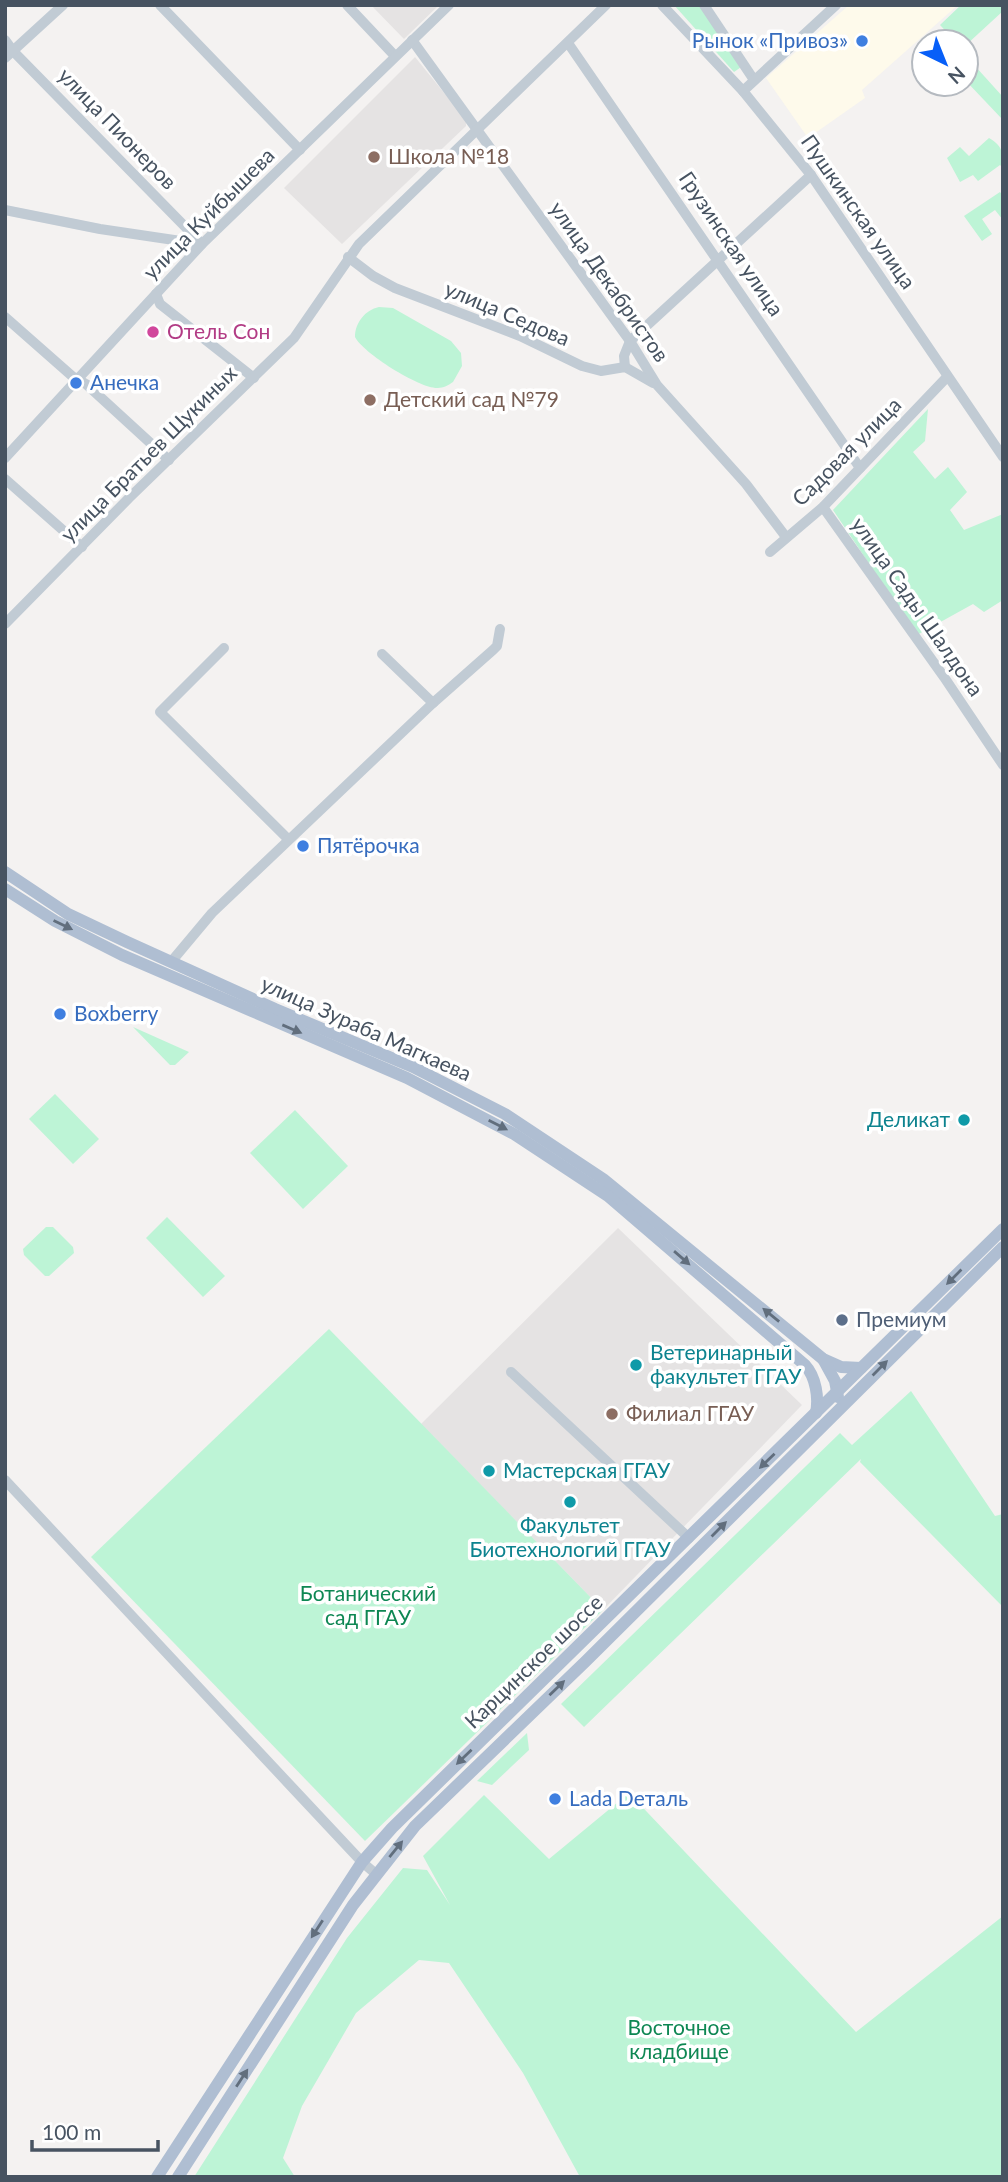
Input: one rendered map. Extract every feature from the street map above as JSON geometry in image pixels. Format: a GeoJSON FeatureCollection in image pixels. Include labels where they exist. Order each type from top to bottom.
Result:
{"type":"FeatureCollection","features":[{"type":"Feature","properties":{"kind":"main road","name":"улица Зураба Магкаева"},"geometry":{"type":"LineString","coordinates":[[5,872],[68,914],[505,1114],[603,1179],[823,1359],[841,1367],[861,1368]]}},
{"type":"Feature","properties":{"kind":"main road","name":"улица Зураба Магкаева"},"geometry":{"type":"LineString","coordinates":[[5,889],[55,921],[122,955],[410,1072],[514,1134],[608,1196],[837,1393]]}},
{"type":"Feature","properties":{"kind":"main road","name":"Карцинское шоссе"},"geometry":{"type":"LineString","coordinates":[[157,2177],[362,1862],[392,1828],[1003,1229]]}},
{"type":"Feature","properties":{"kind":"main road","name":"Карцинское шоссе"},"geometry":{"type":"LineString","coordinates":[[178,2177],[376,1874],[415,1825],[1003,1247]]}},
{"type":"Feature","properties":{"kind":"main road"},"geometry":{"type":"LineString","coordinates":[[823,1359],[829,1367],[837,1393],[832,1417]]}},
{"type":"Feature","properties":{"kind":"main road"},"geometry":{"type":"LineString","coordinates":[[810,1370],[817,1397],[816,1413]]}},
{"type":"Feature","properties":{"kind":"main road"},"geometry":{"type":"LineString","coordinates":[[837,1393],[857,1392]]}},
{"type":"Feature","properties":{"kind":"street"},"geometry":{"type":"LineString","coordinates":[[9,55],[63,5]]}},
{"type":"Feature","properties":{"kind":"street"},"geometry":{"type":"LineString","coordinates":[[160,5],[300,150]]}},
{"type":"Feature","properties":{"kind":"street"},"geometry":{"type":"LineString","coordinates":[[347,5],[395,56]]}},
{"type":"Feature","properties":{"kind":"street","name":"улица Куйбышева"},"geometry":{"type":"LineString","coordinates":[[5,458],[202,244],[449,5]]}},
{"type":"Feature","properties":{"kind":"street","name":"улица Братьев Щукиных"},"geometry":{"type":"LineString","coordinates":[[5,624],[294,338],[359,244],[606,5]]}},
{"type":"Feature","properties":{"kind":"street","name":"Пушкинская улица"},"geometry":{"type":"LineString","coordinates":[[662,5],[743,91],[811,175],[1003,456]]}},
{"type":"Feature","properties":{"kind":"street"},"geometry":{"type":"LineString","coordinates":[[743,91],[836,5]]}},
{"type":"Feature","properties":{"kind":"street"},"geometry":{"type":"LineString","coordinates":[[705,6],[754,80]]}},
{"type":"Feature","properties":{"kind":"street","name":"улица Пионеров"},"geometry":{"type":"LineString","coordinates":[[5,40],[9,55],[202,244]]}},
{"type":"Feature","properties":{"kind":"street","name":"улица Декабристов"},"geometry":{"type":"LineString","coordinates":[[412,40],[630,341],[657,386],[746,484],[786,537]]}},
{"type":"Feature","properties":{"kind":"street","name":"Грузинская улица"},"geometry":{"type":"LineString","coordinates":[[568,43],[860,468]]}},
{"type":"Feature","properties":{"kind":"street"},"geometry":{"type":"LineString","coordinates":[[657,386],[625,367],[624,356],[630,341],[811,175]]}},
{"type":"Feature","properties":{"kind":"street"},"geometry":{"type":"LineString","coordinates":[[5,210],[100,229],[202,244]]}},
{"type":"Feature","properties":{"kind":"street","name":"улица Седова"},"geometry":{"type":"LineString","coordinates":[[348,257],[395,288],[520,336],[582,366],[601,370],[625,367]]}},
{"type":"Feature","properties":{"kind":"street"},"geometry":{"type":"LineString","coordinates":[[156,294],[160,304],[254,378]]}},
{"type":"Feature","properties":{"kind":"street"},"geometry":{"type":"LineString","coordinates":[[5,317],[86,384],[169,460]]}},
{"type":"Feature","properties":{"kind":"street","name":"Садовая улица"},"geometry":{"type":"LineString","coordinates":[[770,552],[822,506],[947,377]]}},
{"type":"Feature","properties":{"kind":"street"},"geometry":{"type":"LineString","coordinates":[[5,480],[82,547]]}},
{"type":"Feature","properties":{"kind":"street","name":"улица Сады Шалдона"},"geometry":{"type":"LineString","coordinates":[[822,506],[1003,765]]}},
{"type":"Feature","properties":{"kind":"street"},"geometry":{"type":"LineString","coordinates":[[171,962],[212,913],[288,839],[497,646],[500,629]]}},
{"type":"Feature","properties":{"kind":"street"},"geometry":{"type":"LineString","coordinates":[[224,648],[160,712],[288,839]]}},
{"type":"Feature","properties":{"kind":"street"},"geometry":{"type":"LineString","coordinates":[[382,654],[433,703]]}},
{"type":"Feature","properties":{"kind":"street"},"geometry":{"type":"LineString","coordinates":[[511,1372],[689,1538]]}},
{"type":"Feature","properties":{"kind":"street"},"geometry":{"type":"LineString","coordinates":[[5,1480],[376,1874]]}},
{"type":"Feature","properties":{"kind":"shaded area"},"geometry":{"type":"Polygon","coordinates":[[[371,5],[439,5],[404,39],[371,5]]]}},
{"type":"Feature","properties":{"kind":"shaded area","name":"Рынок «Привоз»"},"geometry":{"type":"Polygon","coordinates":[[[849,5],[958,5],[932,28],[910,28],[910,48],[862,90],[865,98],[808,138],[766,78],[849,5]]]}},
{"type":"Feature","properties":{"kind":"shaded area","name":"Школа №18"},"geometry":{"type":"Polygon","coordinates":[[[415,57],[466,120],[466,126],[342,244],[284,188],[415,57]]]}},
{"type":"Feature","properties":{"kind":"shaded area","name":"Филиал ГГАУ"},"geometry":{"type":"Polygon","coordinates":[[[618,1228],[802,1405],[603,1610],[421,1424],[618,1228]]]}},
{"type":"Feature","properties":{"kind":"green space"},"geometry":{"type":"Polygon","coordinates":[[[674,5],[707,5],[744,65],[734,72],[674,5]]]}},
{"type":"Feature","properties":{"kind":"green space"},"geometry":{"type":"Polygon","coordinates":[[[961,5],[1003,5],[1003,11],[980,32],[980,28],[943,28],[940,25],[961,5]]]}},
{"type":"Feature","properties":{"kind":"green space"},"geometry":{"type":"Polygon","coordinates":[[[980,72],[1003,97],[1003,120],[980,96],[980,72]]]}},
{"type":"Feature","properties":{"kind":"green space"},"geometry":{"type":"Polygon","coordinates":[[[989,138],[1001,150],[1003,168],[1000,165],[978,181],[973,175],[960,182],[947,158],[960,147],[969,156],[989,138]]]}},
{"type":"Feature","properties":{"kind":"green space"},"geometry":{"type":"Polygon","coordinates":[[[1000,192],[1003,196],[1003,220],[995,210],[982,219],[992,234],[982,241],[964,216],[1000,192]]]}},
{"type":"Feature","properties":{"kind":"green space"},"geometry":{"type":"Polygon","coordinates":[[[379,307],[393,308],[451,341],[461,353],[462,366],[453,382],[438,388],[419,383],[380,360],[360,344],[355,337],[359,322],[369,311],[379,307]]]}},
{"type":"Feature","properties":{"kind":"green space"},"geometry":{"type":"Polygon","coordinates":[[[928,409],[925,441],[913,452],[935,479],[948,467],[967,492],[950,510],[964,530],[1003,514],[1003,600],[984,612],[973,604],[917,635],[833,510],[928,409]]]}},
{"type":"Feature","properties":{"kind":"green space"},"geometry":{"type":"Polygon","coordinates":[[[133,1027],[189,1052],[175,1065],[170,1065],[133,1027]]]}},
{"type":"Feature","properties":{"kind":"green space"},"geometry":{"type":"Polygon","coordinates":[[[55,1094],[99,1139],[73,1164],[29,1119],[55,1094]]]}},
{"type":"Feature","properties":{"kind":"green space"},"geometry":{"type":"Polygon","coordinates":[[[295,1110],[348,1166],[303,1209],[250,1153],[295,1110]]]}},
{"type":"Feature","properties":{"kind":"green space"},"geometry":{"type":"Polygon","coordinates":[[[167,1217],[225,1276],[203,1297],[146,1238],[167,1217]]]}},
{"type":"Feature","properties":{"kind":"green space"},"geometry":{"type":"Polygon","coordinates":[[[46,1227],[53,1227],[73,1247],[74,1253],[49,1276],[45,1276],[24,1255],[23,1249],[46,1227]]]}},
{"type":"Feature","properties":{"kind":"green space","name":"Ботанический сад ГГАУ"},"geometry":{"type":"Polygon","coordinates":[[[329,1329],[603,1610],[365,1841],[91,1557],[329,1329]]]}},
{"type":"Feature","properties":{"kind":"green space"},"geometry":{"type":"Polygon","coordinates":[[[911,1391],[995,1516],[1003,1514],[1003,1607],[860,1462],[861,1459],[584,1727],[561,1704],[840,1433],[852,1445],[911,1391]]]}},
{"type":"Feature","properties":{"kind":"green space"},"geometry":{"type":"Polygon","coordinates":[[[527,1733],[529,1750],[492,1785],[477,1781],[527,1733]]]}},
{"type":"Feature","properties":{"kind":"green space","name":"Восточное кладбище"},"geometry":{"type":"Polygon","coordinates":[[[629,1793],[856,2032],[1003,1916],[1003,2177],[580,2177],[523,2073],[449,1963],[419,1960],[356,2013],[302,2106],[283,2158],[295,2177],[194,2177],[347,1938],[403,1868],[427,1870],[450,1905],[423,1856],[484,1795],[549,1859],[629,1793]]]}},
{"type":"Feature","properties":{"kind":"place","name":"Рынок «Привоз»"},"geometry":{"type":"Point","coordinates":[862,41]}},
{"type":"Feature","properties":{"kind":"place","name":"Школа №18"},"geometry":{"type":"Point","coordinates":[374,157]}},
{"type":"Feature","properties":{"kind":"place","name":"Отель Сон"},"geometry":{"type":"Point","coordinates":[153,332]}},
{"type":"Feature","properties":{"kind":"place","name":"Анечка"},"geometry":{"type":"Point","coordinates":[76,383]}},
{"type":"Feature","properties":{"kind":"place","name":"Детский сад №79"},"geometry":{"type":"Point","coordinates":[370,400]}},
{"type":"Feature","properties":{"kind":"place","name":"Пятёрочка"},"geometry":{"type":"Point","coordinates":[303,846]}},
{"type":"Feature","properties":{"kind":"place","name":"Boxberry"},"geometry":{"type":"Point","coordinates":[60,1014]}},
{"type":"Feature","properties":{"kind":"place","name":"Деликат"},"geometry":{"type":"Point","coordinates":[964,1120]}},
{"type":"Feature","properties":{"kind":"place","name":"Премиум"},"geometry":{"type":"Point","coordinates":[842,1320]}},
{"type":"Feature","properties":{"kind":"place","name":"Ветеринарный факультет ГГАУ"},"geometry":{"type":"Point","coordinates":[636,1365]}},
{"type":"Feature","properties":{"kind":"place","name":"Филиал ГГАУ"},"geometry":{"type":"Point","coordinates":[612,1414]}},
{"type":"Feature","properties":{"kind":"place","name":"Мастерская ГГАУ"},"geometry":{"type":"Point","coordinates":[489,1471]}},
{"type":"Feature","properties":{"kind":"place","name":"Факультет Биотехнологий ГГАУ"},"geometry":{"type":"Point","coordinates":[570,1502]}},
{"type":"Feature","properties":{"kind":"place","name":"Lada Dеталь"},"geometry":{"type":"Point","coordinates":[555,1799]}}]}
